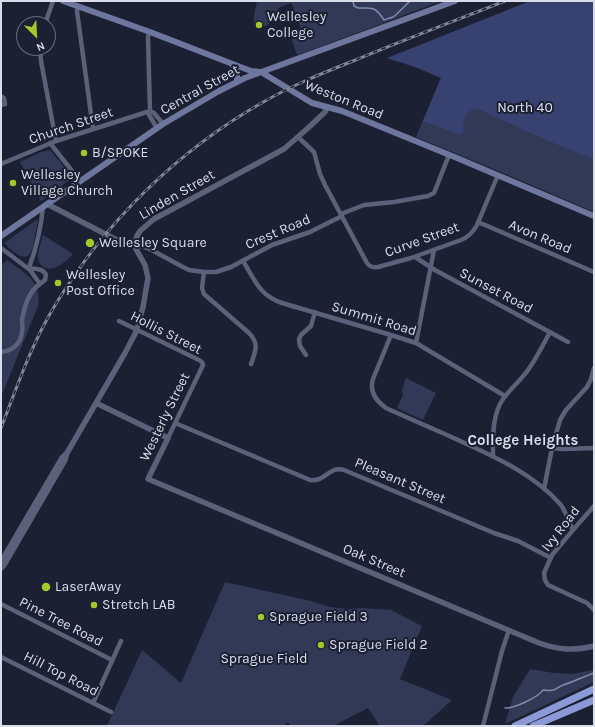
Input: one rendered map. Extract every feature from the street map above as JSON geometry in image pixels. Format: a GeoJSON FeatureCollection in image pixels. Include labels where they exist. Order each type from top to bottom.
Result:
{"type":"FeatureCollection","features":[{"type":"Feature","properties":{"kind":"highway"},"geometry":{"type":"LineString","coordinates":[[515,726],[594,689]]}},
{"type":"Feature","properties":{"kind":"highway"},"geometry":{"type":"LineString","coordinates":[[533,726],[594,700]]}},
{"type":"Feature","properties":{"kind":"main road","name":"Weston Road"},"geometry":{"type":"LineString","coordinates":[[63,1],[150,32],[232,64],[252,71],[261,72],[312,103],[342,111],[594,216]]}},
{"type":"Feature","properties":{"kind":"main road","name":"Central Street"},"geometry":{"type":"LineString","coordinates":[[1,236],[163,124],[204,99],[236,82],[455,1]]}},
{"type":"Feature","properties":{"kind":"main road"},"geometry":{"type":"LineString","coordinates":[[232,64],[237,72],[236,82]]}},
{"type":"Feature","properties":{"kind":"street"},"geometry":{"type":"LineString","coordinates":[[48,16],[53,1]]}},
{"type":"Feature","properties":{"kind":"street"},"geometry":{"type":"LineString","coordinates":[[78,6],[93,129]]}},
{"type":"Feature","properties":{"kind":"street"},"geometry":{"type":"LineString","coordinates":[[150,32],[148,37],[149,116],[157,128]]}},
{"type":"Feature","properties":{"kind":"street"},"geometry":{"type":"LineString","coordinates":[[41,56],[57,141],[57,152]]}},
{"type":"Feature","properties":{"kind":"street"},"geometry":{"type":"LineString","coordinates":[[1,96],[4,98],[3,104]]}},
{"type":"Feature","properties":{"kind":"street","name":"Linden Street"},"geometry":{"type":"LineString","coordinates":[[135,245],[136,238],[139,233],[154,219],[286,148],[323,114],[327,107]]}},
{"type":"Feature","properties":{"kind":"street"},"geometry":{"type":"LineString","coordinates":[[150,112],[154,113],[163,124]]}},
{"type":"Feature","properties":{"kind":"street","name":"Church Street"},"geometry":{"type":"LineString","coordinates":[[1,164],[50,143],[150,112]]}},
{"type":"Feature","properties":{"kind":"street","name":"Curve Street"},"geometry":{"type":"LineString","coordinates":[[298,137],[314,152],[321,175],[370,267],[377,268],[414,257],[466,238],[473,231],[478,222],[498,175]]}},
{"type":"Feature","properties":{"kind":"street"},"geometry":{"type":"LineString","coordinates":[[50,143],[80,181]]}},
{"type":"Feature","properties":{"kind":"street","name":"Crest Road"},"geometry":{"type":"LineString","coordinates":[[45,206],[124,243],[148,248],[186,269],[204,272],[223,270],[272,245],[310,232],[364,205],[394,202],[431,195],[436,190],[449,155]]}},
{"type":"Feature","properties":{"kind":"street"},"geometry":{"type":"LineString","coordinates":[[29,268],[45,206]]}},
{"type":"Feature","properties":{"kind":"street","name":"Avon Road"},"geometry":{"type":"LineString","coordinates":[[478,222],[594,272]]}},
{"type":"Feature","properties":{"kind":"street"},"geometry":{"type":"LineString","coordinates":[[1,568],[65,460],[67,453],[127,350],[137,329],[143,307],[148,278],[145,264],[135,245]]}},
{"type":"Feature","properties":{"kind":"street"},"geometry":{"type":"LineString","coordinates":[[1,248],[29,268],[40,284]]}},
{"type":"Feature","properties":{"kind":"street"},"geometry":{"type":"LineString","coordinates":[[416,343],[434,250]]}},
{"type":"Feature","properties":{"kind":"street","name":"Sunset Road"},"geometry":{"type":"LineString","coordinates":[[414,257],[431,268],[568,342]]}},
{"type":"Feature","properties":{"kind":"street","name":"Summit Road"},"geometry":{"type":"LineString","coordinates":[[243,261],[257,285],[268,296],[277,301],[416,343],[505,396]]}},
{"type":"Feature","properties":{"kind":"street"},"geometry":{"type":"LineString","coordinates":[[1,352],[12,349],[20,341],[22,320],[27,303],[33,289],[40,284],[46,276],[45,272],[41,270],[29,268]]}},
{"type":"Feature","properties":{"kind":"street"},"geometry":{"type":"LineString","coordinates":[[204,272],[202,288],[204,294],[249,333],[254,340],[256,349],[251,364]]}},
{"type":"Feature","properties":{"kind":"street"},"geometry":{"type":"LineString","coordinates":[[306,355],[300,346],[299,339],[311,326],[315,312]]}},
{"type":"Feature","properties":{"kind":"street","name":"Hollis Street"},"geometry":{"type":"LineString","coordinates":[[119,321],[199,360],[203,365]]}},
{"type":"Feature","properties":{"kind":"street"},"geometry":{"type":"LineString","coordinates":[[493,456],[494,424],[500,403],[528,371],[550,332]]}},
{"type":"Feature","properties":{"kind":"street"},"geometry":{"type":"LineString","coordinates":[[391,335],[372,382],[372,390],[376,399],[386,408],[493,456],[531,479],[562,506],[573,530]]}},
{"type":"Feature","properties":{"kind":"street","name":"Westerly Street"},"geometry":{"type":"LineString","coordinates":[[148,479],[203,365]]}},
{"type":"Feature","properties":{"kind":"street"},"geometry":{"type":"LineString","coordinates":[[544,489],[559,422],[568,408],[592,384],[594,368]]}},
{"type":"Feature","properties":{"kind":"street"},"geometry":{"type":"LineString","coordinates":[[96,403],[168,438]]}},
{"type":"Feature","properties":{"kind":"street","name":"Pleasant Street"},"geometry":{"type":"LineString","coordinates":[[175,423],[310,480],[322,478],[333,470],[344,470],[518,541],[551,558]]}},
{"type":"Feature","properties":{"kind":"street"},"geometry":{"type":"LineString","coordinates":[[552,448],[594,448]]}},
{"type":"Feature","properties":{"kind":"street"},"geometry":{"type":"LineString","coordinates":[[1,562],[62,458],[67,453]]}},
{"type":"Feature","properties":{"kind":"street","name":"Oak Street"},"geometry":{"type":"LineString","coordinates":[[148,479],[539,643],[555,648],[575,649],[594,646]]}},
{"type":"Feature","properties":{"kind":"street","name":"Ivy Road"},"geometry":{"type":"LineString","coordinates":[[594,506],[556,550],[544,573],[544,580],[547,584],[587,603],[594,610]]}},
{"type":"Feature","properties":{"kind":"street","name":"Pine Tree Road"},"geometry":{"type":"LineString","coordinates":[[1,604],[112,660]]}},
{"type":"Feature","properties":{"kind":"street"},"geometry":{"type":"LineString","coordinates":[[483,726],[502,651],[509,630]]}},
{"type":"Feature","properties":{"kind":"street"},"geometry":{"type":"LineString","coordinates":[[93,703],[121,641]]}},
{"type":"Feature","properties":{"kind":"street","name":"Hill Top Road"},"geometry":{"type":"LineString","coordinates":[[1,656],[111,712]]}},
{"type":"Feature","properties":{"kind":"green space"},"geometry":{"type":"Polygon","coordinates":[[[257,1],[441,1],[297,55],[291,37],[292,32],[301,28],[291,3],[278,8],[281,15],[266,26],[254,27],[254,15],[257,1]]]}},
{"type":"Feature","properties":{"kind":"green space","name":"North 40"},"geometry":{"type":"Polygon","coordinates":[[[530,1],[594,1],[594,159],[546,140],[478,109],[470,111],[466,115],[464,131],[461,135],[423,121],[441,78],[418,68],[387,58],[530,1]]]}},
{"type":"Feature","properties":{"kind":"green space","name":"North 40"},"geometry":{"type":"Polygon","coordinates":[[[594,17],[594,212],[416,137],[441,78],[418,68],[594,17]]]}},
{"type":"Feature","properties":{"kind":"green space"},"geometry":{"type":"Polygon","coordinates":[[[50,150],[72,176],[72,178],[41,201],[20,162],[41,152],[50,150]]]}},
{"type":"Feature","properties":{"kind":"green space"},"geometry":{"type":"Polygon","coordinates":[[[37,220],[32,250],[29,255],[18,255],[4,243],[35,221],[37,220]]]}},
{"type":"Feature","properties":{"kind":"green space"},"geometry":{"type":"Polygon","coordinates":[[[43,235],[73,254],[54,268],[45,268],[40,264],[38,258],[43,235]]]}},
{"type":"Feature","properties":{"kind":"green space"},"geometry":{"type":"Polygon","coordinates":[[[7,260],[31,278],[35,284],[39,297],[38,306],[1,397],[1,266],[7,260]]]}},
{"type":"Feature","properties":{"kind":"green space"},"geometry":{"type":"Polygon","coordinates":[[[406,378],[436,393],[423,420],[397,408],[403,395],[402,390],[406,378]]]}},
{"type":"Feature","properties":{"kind":"green space","name":"Sprague Field"},"geometry":{"type":"Polygon","coordinates":[[[225,582],[311,601],[329,607],[391,610],[422,626],[400,679],[452,700],[423,726],[380,726],[368,708],[333,726],[291,726],[288,722],[283,726],[107,726],[142,650],[181,683],[225,582]]]}},
{"type":"Feature","properties":{"kind":"green space"},"geometry":{"type":"Polygon","coordinates":[[[530,669],[572,674],[594,670],[594,682],[505,724],[513,697],[530,669]]]}},
{"type":"Feature","properties":{"kind":"waterway"},"geometry":{"type":"LineString","coordinates":[[353,1],[354,6],[358,8],[370,8],[376,10],[384,20],[394,16],[410,1]]}},
{"type":"Feature","properties":{"kind":"waterway"},"geometry":{"type":"LineString","coordinates":[[505,708],[514,707],[526,702],[541,693],[543,690],[554,690],[594,673]]}},
{"type":"Feature","properties":{"kind":"railway"},"geometry":{"type":"LineString","coordinates":[[1,428],[38,336],[54,307],[74,276],[120,217],[173,165],[233,120],[286,90],[372,53],[505,1]]}},
{"type":"Feature","properties":{"kind":"place","name":"Wellesley College"},"geometry":{"type":"Point","coordinates":[259,25]}},
{"type":"Feature","properties":{"kind":"place","name":"B/SPOKE"},"geometry":{"type":"Point","coordinates":[84,153]}},
{"type":"Feature","properties":{"kind":"place","name":"Wellesley Village Church"},"geometry":{"type":"Point","coordinates":[13,183]}},
{"type":"Feature","properties":{"kind":"place","name":"Wellesley Square"},"geometry":{"type":"Point","coordinates":[90,243]}},
{"type":"Feature","properties":{"kind":"place","name":"Wellesley Post Office"},"geometry":{"type":"Point","coordinates":[58,283]}},
{"type":"Feature","properties":{"kind":"place","name":"LaserAway"},"geometry":{"type":"Point","coordinates":[46,587]}},
{"type":"Feature","properties":{"kind":"place","name":"Stretch LAB"},"geometry":{"type":"Point","coordinates":[94,605]}},
{"type":"Feature","properties":{"kind":"place","name":"Sprague Field 3"},"geometry":{"type":"Point","coordinates":[261,617]}},
{"type":"Feature","properties":{"kind":"place","name":"Sprague Field 2"},"geometry":{"type":"Point","coordinates":[321,645]}},
{"type":"Feature","properties":{"kind":"district","name":"College Heights"},"geometry":{"type":"Point","coordinates":[523,441]}}]}
